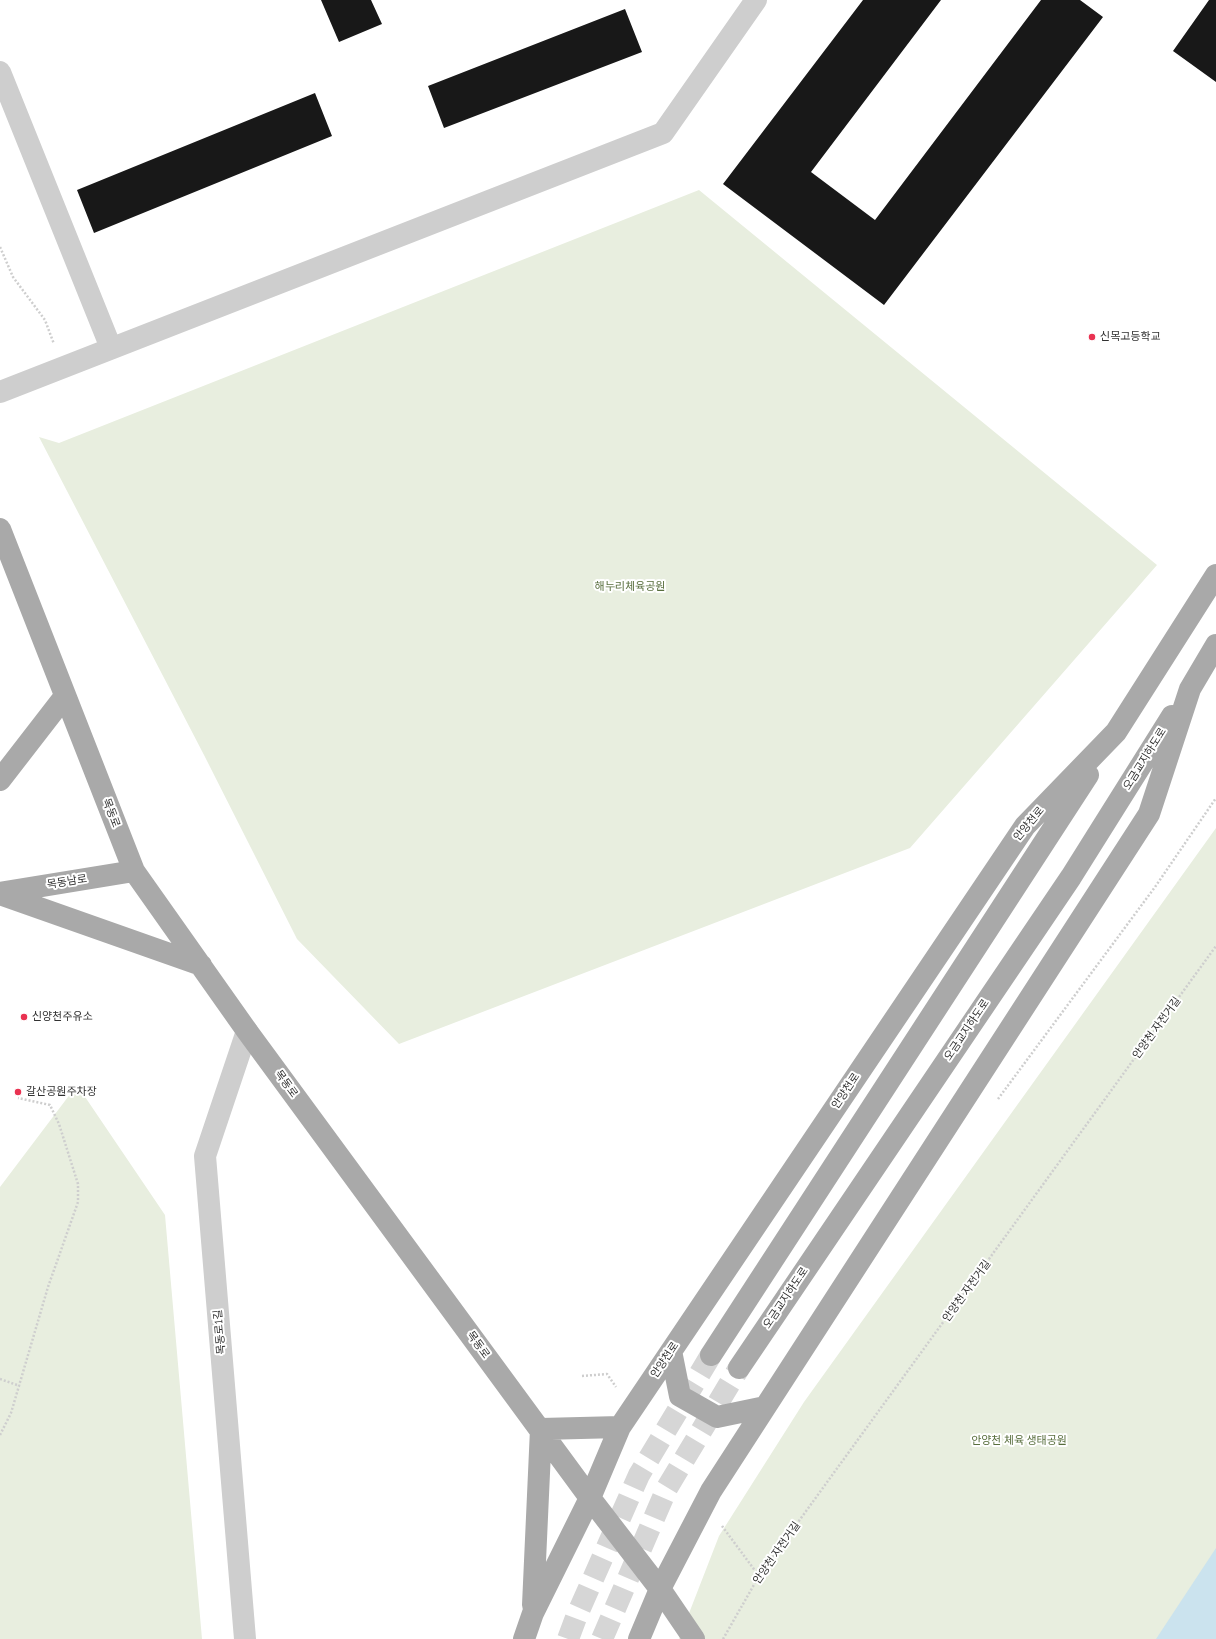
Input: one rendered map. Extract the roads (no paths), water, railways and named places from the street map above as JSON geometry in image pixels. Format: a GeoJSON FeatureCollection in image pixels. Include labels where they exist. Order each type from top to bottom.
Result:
{"type":"FeatureCollection","features":[{"type":"Feature","properties":{"kind":"main road","name":"목동로"},"geometry":{"type":"LineString","coordinates":[[0,529],[134,871],[246,1031],[541,1429],[590,1498],[660,1589],[688,1631]]}},
{"type":"Feature","properties":{"kind":"main road","name":"안양천로"},"geometry":{"type":"LineString","coordinates":[[524,1639],[533,1613],[590,1498],[620,1427],[1025,826],[1116,732],[1216,575]]}},
{"type":"Feature","properties":{"kind":"main road"},"geometry":{"type":"LineString","coordinates":[[639,1639],[660,1589],[711,1491],[1149,814],[1190,689],[1216,645]]}},
{"type":"Feature","properties":{"kind":"main road","name":"오금교지하도로"},"geometry":{"type":"LineString","coordinates":[[739,1368],[1071,877],[1190,689]]}},
{"type":"Feature","properties":{"kind":"main road"},"geometry":{"type":"LineString","coordinates":[[0,780],[65,696]]}},
{"type":"Feature","properties":{"kind":"main road"},"geometry":{"type":"LineString","coordinates":[[710,1355],[1116,732]]}},
{"type":"Feature","properties":{"kind":"main road","name":"목동남로"},"geometry":{"type":"LineString","coordinates":[[0,894],[134,871]]}},
{"type":"Feature","properties":{"kind":"main road"},"geometry":{"type":"LineString","coordinates":[[0,894],[200,965]]}},
{"type":"Feature","properties":{"kind":"main road"},"geometry":{"type":"LineString","coordinates":[[671,1351],[680,1396],[717,1417],[765,1407]]}},
{"type":"Feature","properties":{"kind":"main road"},"geometry":{"type":"LineString","coordinates":[[533,1613],[541,1429],[620,1427]]}},
{"type":"Feature","properties":{"kind":"street"},"geometry":{"type":"LineString","coordinates":[[0,392],[663,132],[756,0]]}},
{"type":"Feature","properties":{"kind":"street"},"geometry":{"type":"LineString","coordinates":[[0,72],[111,348]]}},
{"type":"Feature","properties":{"kind":"street","name":"목동로1길"},"geometry":{"type":"LineString","coordinates":[[245,1639],[205,1156],[246,1031]]}},
{"type":"Feature","properties":{"kind":"water"},"geometry":{"type":"Polygon","coordinates":[[[1216,1548],[1216,1639],[1156,1639],[1216,1548]]]}},
{"type":"Feature","properties":{"kind":"tunnel"},"geometry":{"type":"LineString","coordinates":[[568,1639],[577,1615],[639,1475],[711,1355]]}},
{"type":"Feature","properties":{"kind":"tunnel"},"geometry":{"type":"LineString","coordinates":[[602,1639],[667,1488],[739,1368]]}},
{"type":"Feature","properties":{"kind":"place","name":"신목고등학교"},"geometry":{"type":"Point","coordinates":[1092,337]}},
{"type":"Feature","properties":{"kind":"place","name":"신양천주유소"},"geometry":{"type":"Point","coordinates":[24,1017]}},
{"type":"Feature","properties":{"kind":"place","name":"갈산공원주차장"},"geometry":{"type":"Point","coordinates":[18,1092]}},
{"type":"Feature","properties":{"kind":"park label","name":"해누리체육공원"},"geometry":{"type":"Point","coordinates":[630,587]}},
{"type":"Feature","properties":{"kind":"park label","name":"안양천 체육 생태공원"},"geometry":{"type":"Point","coordinates":[1019,1441]}}]}
